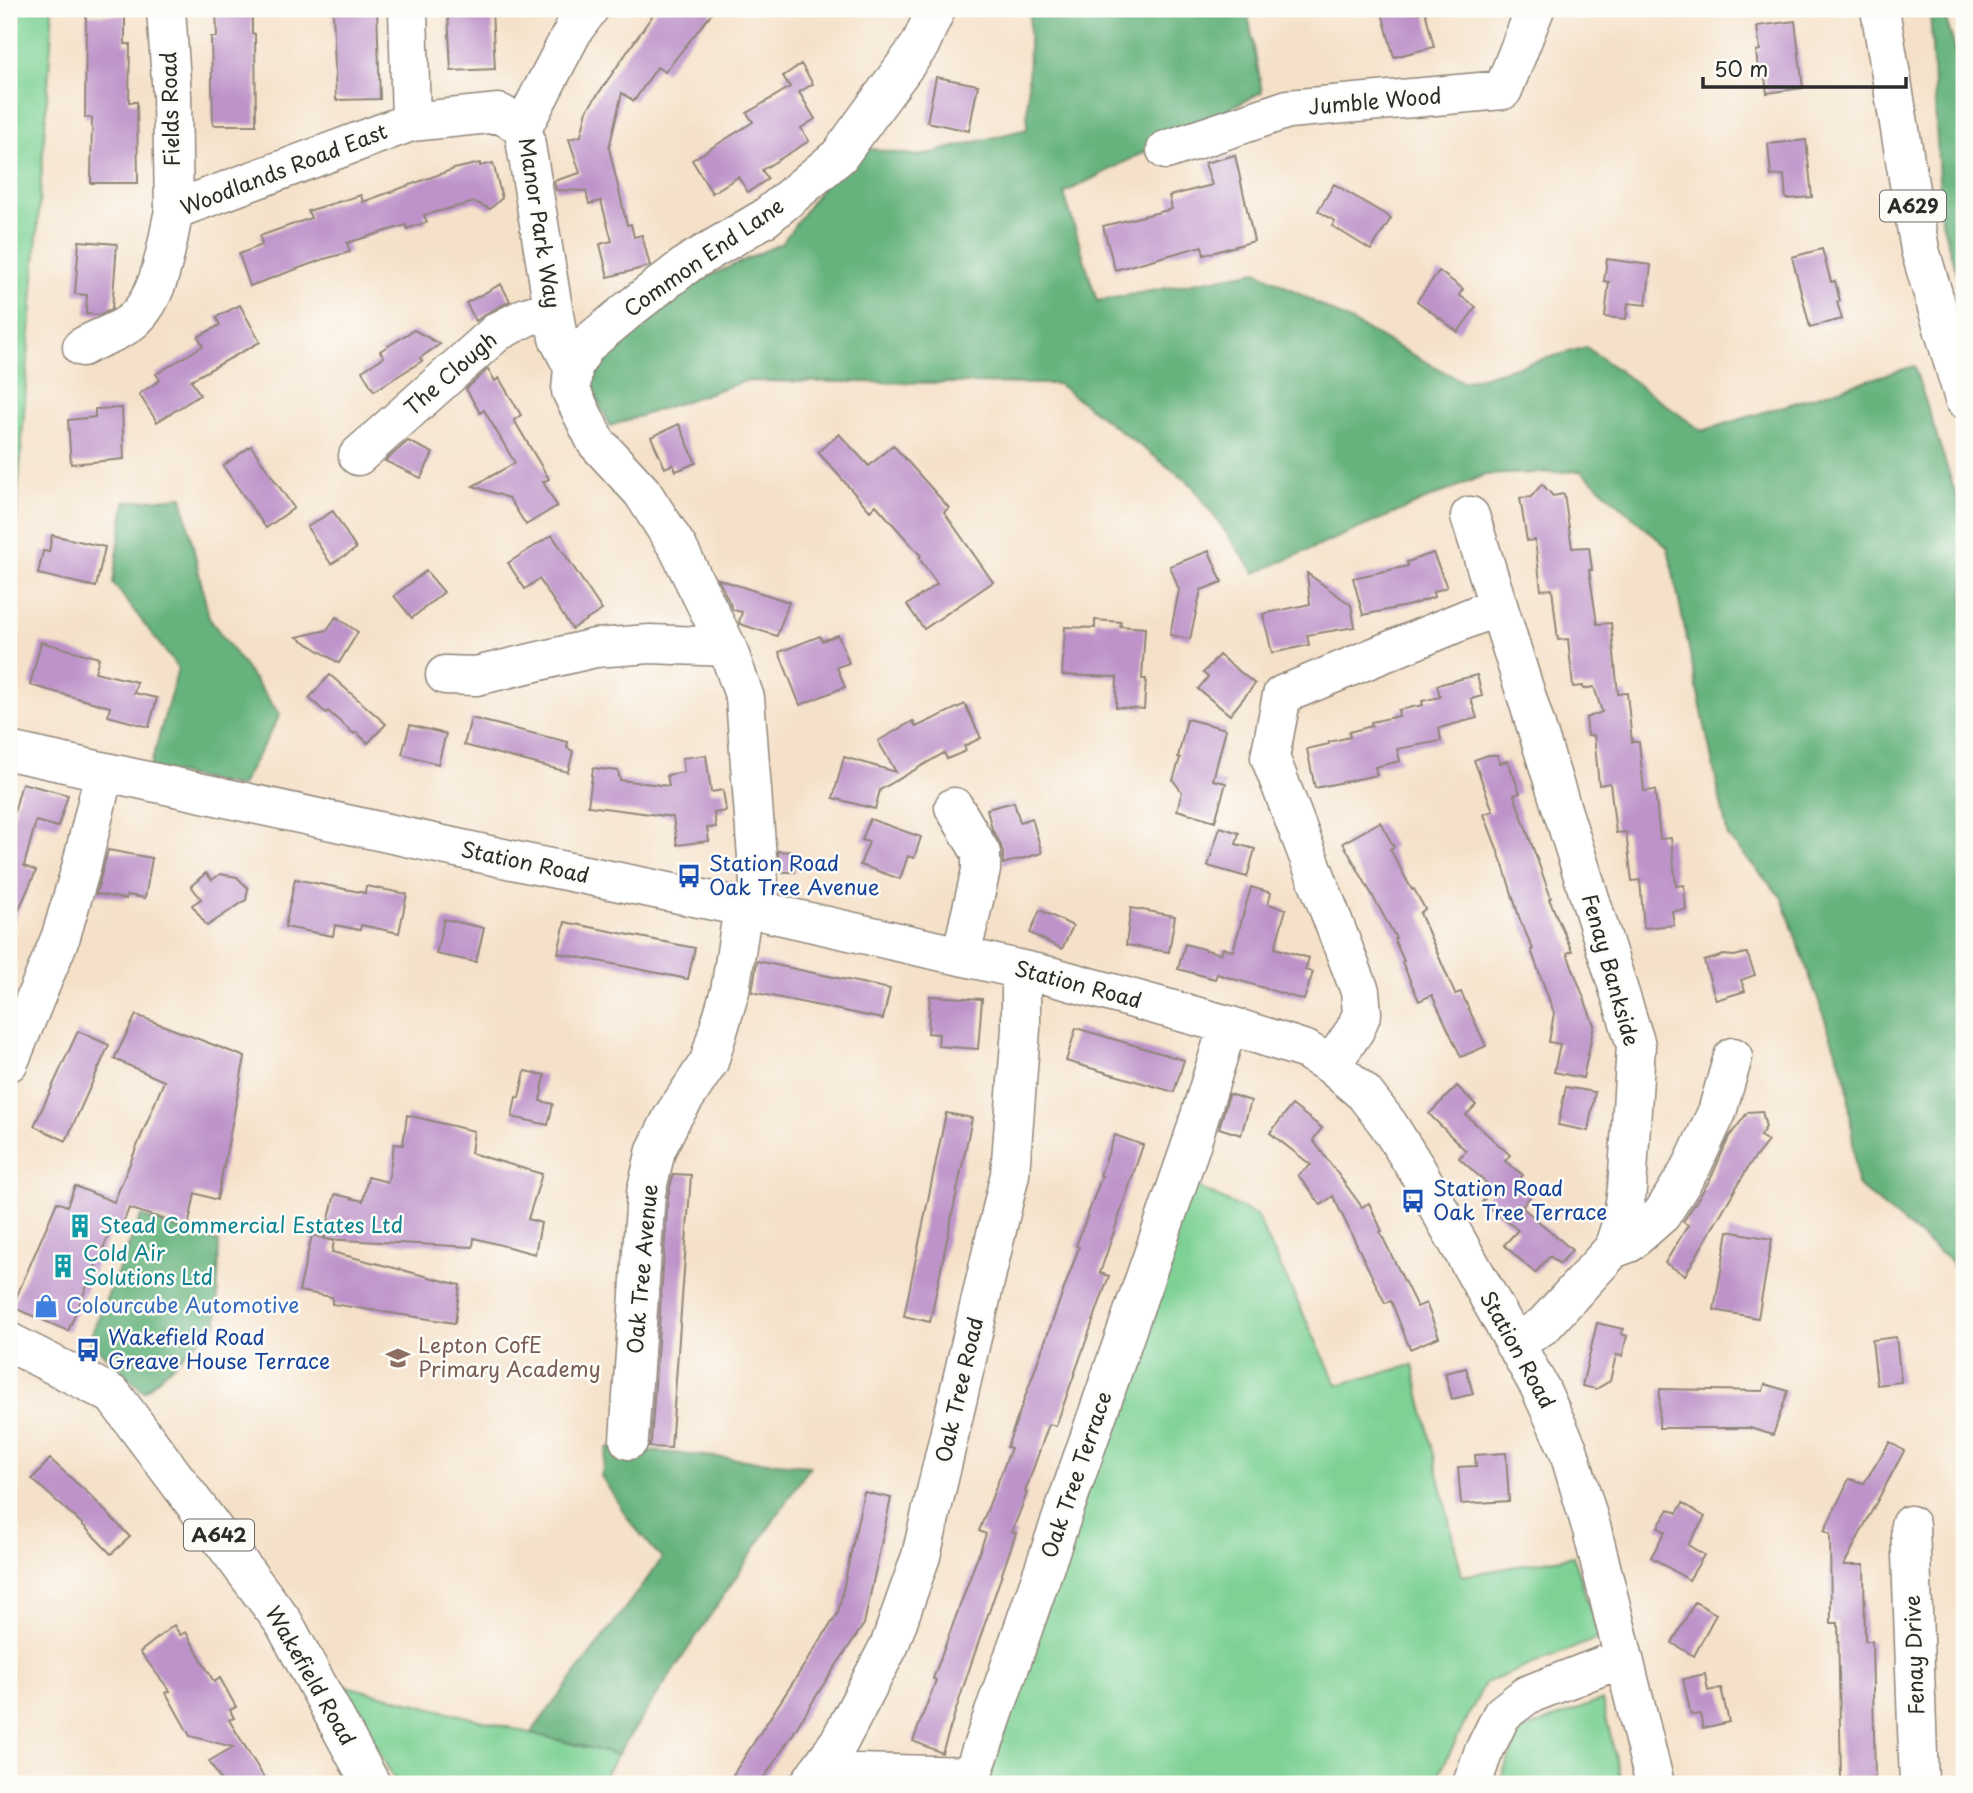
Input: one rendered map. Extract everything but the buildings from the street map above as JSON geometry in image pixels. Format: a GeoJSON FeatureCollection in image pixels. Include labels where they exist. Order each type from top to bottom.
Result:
{"type":"FeatureCollection","features":[{"type":"Feature","properties":{"kind":"main road","name":"Fields Road"},"geometry":{"type":"LineString","coordinates":[[166,9],[172,96],[174,210]]}},
{"type":"Feature","properties":{"kind":"main road"},"geometry":{"type":"LineString","coordinates":[[408,9],[411,122]]}},
{"type":"Feature","properties":{"kind":"main road","name":"Manor Park Way"},"geometry":{"type":"LineString","coordinates":[[573,367],[558,338],[523,127],[574,29],[589,9]]}},
{"type":"Feature","properties":{"kind":"main road","name":"Common End Lane"},"geometry":{"type":"LineString","coordinates":[[573,367],[586,345],[632,307],[689,263],[765,218],[839,156],[920,45],[936,9]]}},
{"type":"Feature","properties":{"kind":"main road","name":"Jumble Wood"},"geometry":{"type":"LineString","coordinates":[[1166,150],[1288,110],[1503,90],[1535,9]]}},
{"type":"Feature","properties":{"kind":"main road","name":"A629"},"geometry":{"type":"LineString","coordinates":[[1880,9],[1920,250],[1964,399]]}},
{"type":"Feature","properties":{"kind":"main road","name":"Woodlands Road East"},"geometry":{"type":"LineString","coordinates":[[82,347],[128,325],[149,303],[164,257],[174,210],[411,122],[499,113],[523,127]]}},
{"type":"Feature","properties":{"kind":"main road","name":"The Clough"},"geometry":{"type":"LineString","coordinates":[[358,456],[497,332],[526,317],[553,309]]}},
{"type":"Feature","properties":{"kind":"main road"},"geometry":{"type":"LineString","coordinates":[[573,367],[571,391],[596,442],[642,492],[678,548],[727,647],[745,698],[752,908]]}},
{"type":"Feature","properties":{"kind":"main road","name":"Fenay Bankside"},"geometry":{"type":"LineString","coordinates":[[1469,516],[1636,1045],[1627,1189],[1622,1221],[1613,1249],[1544,1325],[1514,1344]]}},
{"type":"Feature","properties":{"kind":"main road"},"geometry":{"type":"LineString","coordinates":[[1331,1065],[1355,1030],[1362,1013],[1360,991],[1270,757],[1282,695],[1498,606]]}},
{"type":"Feature","properties":{"kind":"main road"},"geometry":{"type":"LineString","coordinates":[[445,676],[476,676],[594,648],[650,644],[727,647]]}},
{"type":"Feature","properties":{"kind":"main road","name":"Station Road"},"geometry":{"type":"LineString","coordinates":[[22,755],[526,863],[752,908],[1054,977],[1306,1050],[1331,1065],[1364,1093],[1388,1124],[1540,1388],[1568,1449],[1592,1530],[1655,1784]]}},
{"type":"Feature","properties":{"kind":"main road"},"geometry":{"type":"LineString","coordinates":[[9,1062],[61,936],[104,773]]}},
{"type":"Feature","properties":{"kind":"main road"},"geometry":{"type":"LineString","coordinates":[[954,807],[981,853],[981,870],[961,956]]}},
{"type":"Feature","properties":{"kind":"main road","name":"Oak Tree Avenue"},"geometry":{"type":"LineString","coordinates":[[629,1440],[646,1193],[656,1150],[673,1116],[709,1062],[752,908]]}},
{"type":"Feature","properties":{"kind":"main road","name":"Oak Tree Road"},"geometry":{"type":"LineString","coordinates":[[813,1778],[839,1742],[890,1644],[921,1556],[1010,1174],[1021,1029],[1021,970]]}},
{"type":"Feature","properties":{"kind":"main road","name":"Oak Tree Terrace"},"geometry":{"type":"LineString","coordinates":[[813,1778],[972,1776],[1190,1148],[1228,1026]]}},
{"type":"Feature","properties":{"kind":"main road"},"geometry":{"type":"LineString","coordinates":[[1613,1249],[1629,1243],[1662,1214],[1692,1166],[1717,1112],[1733,1057]]}},
{"type":"Feature","properties":{"kind":"main road","name":"Wakefield Road"},"geometry":{"type":"LineString","coordinates":[[9,1342],[113,1395],[284,1623],[371,1784]]}},
{"type":"Feature","properties":{"kind":"main road","name":"Fenay Drive"},"geometry":{"type":"LineString","coordinates":[[1910,1525],[1919,1784]]}},
{"type":"Feature","properties":{"kind":"main road"},"geometry":{"type":"LineString","coordinates":[[1472,1784],[1483,1753],[1502,1714],[1527,1695],[1623,1658]]}},
{"type":"Feature","properties":{"kind":"green space"},"geometry":{"type":"Polygon","coordinates":[[[9,9],[52,9],[14,549],[9,547],[9,9]]]}},
{"type":"Feature","properties":{"kind":"green space"},"geometry":{"type":"Polygon","coordinates":[[[1030,9],[1247,9],[1262,92],[1064,193],[1097,301],[1257,271],[1463,382],[1586,347],[1702,431],[1914,366],[1964,520],[1964,1287],[1950,1261],[1857,1185],[1847,1082],[1782,898],[1728,837],[1668,548],[1581,471],[1484,475],[1255,573],[1191,484],[1058,384],[745,381],[610,426],[590,385],[603,362],[694,283],[782,243],[852,146],[919,156],[1027,129],[1030,9]]]}},
{"type":"Feature","properties":{"kind":"green space"},"geometry":{"type":"Polygon","coordinates":[[[1930,9],[1943,9],[1964,79],[1964,302],[1941,218],[1930,9]]]}},
{"type":"Feature","properties":{"kind":"green space"},"geometry":{"type":"Polygon","coordinates":[[[182,497],[209,618],[280,715],[240,787],[150,768],[178,668],[113,583],[125,502],[182,497]]]}},
{"type":"Feature","properties":{"kind":"green space"},"geometry":{"type":"Polygon","coordinates":[[[1191,1184],[1256,1215],[1337,1385],[1413,1365],[1462,1576],[1573,1556],[1599,1638],[1485,1683],[1434,1784],[987,1784],[1191,1184]]]}},
{"type":"Feature","properties":{"kind":"green space"},"geometry":{"type":"Polygon","coordinates":[[[141,1216],[219,1242],[217,1323],[144,1392],[89,1340],[141,1216]]]}},
{"type":"Feature","properties":{"kind":"green space"},"geometry":{"type":"Polygon","coordinates":[[[608,1447],[810,1466],[617,1755],[531,1733],[662,1559],[631,1523],[601,1476],[608,1447]]]}},
{"type":"Feature","properties":{"kind":"green space"},"geometry":{"type":"Polygon","coordinates":[[[342,1685],[617,1755],[599,1784],[397,1784],[342,1685]]]}},
{"type":"Feature","properties":{"kind":"green space"},"geometry":{"type":"Polygon","coordinates":[[[1602,1700],[1622,1784],[1498,1784],[1521,1731],[1602,1700]]]}},
{"type":"Feature","properties":{"kind":"place","name":"Station Road Oak Tree Avenue"},"geometry":{"type":"Point","coordinates":[689,876]}},
{"type":"Feature","properties":{"kind":"place","name":"Station Road Oak Tree Terrace"},"geometry":{"type":"Point","coordinates":[1413,1201]}},
{"type":"Feature","properties":{"kind":"place","name":"Stead Commercial Estates Ltd"},"geometry":{"type":"Point","coordinates":[80,1226]}},
{"type":"Feature","properties":{"kind":"place","name":"Cold Air Solutions Ltd"},"geometry":{"type":"Point","coordinates":[63,1266]}},
{"type":"Feature","properties":{"kind":"place","name":"Colourcube Automotive"},"geometry":{"type":"Point","coordinates":[46,1306]}},
{"type":"Feature","properties":{"kind":"place","name":"Wakefield Road Greave House Terrace"},"geometry":{"type":"Point","coordinates":[88,1350]}},
{"type":"Feature","properties":{"kind":"place","name":"Lepton CofE Primary Academy"},"geometry":{"type":"Point","coordinates":[398,1358]}}]}
